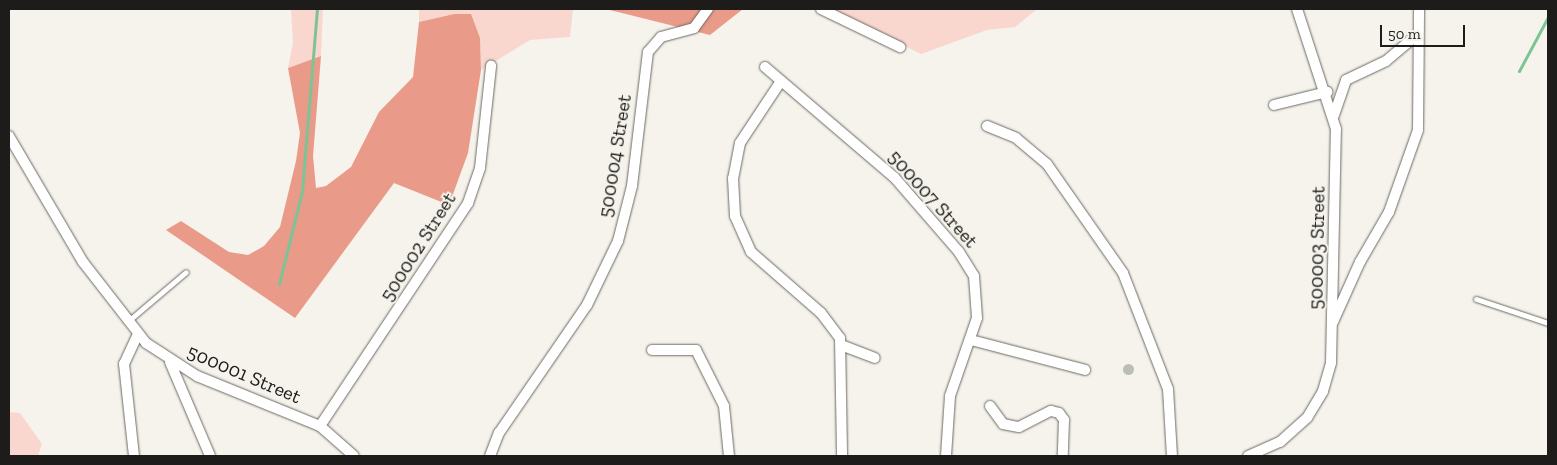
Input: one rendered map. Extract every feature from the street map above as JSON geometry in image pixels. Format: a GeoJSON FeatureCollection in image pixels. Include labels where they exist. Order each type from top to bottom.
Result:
{"type":"FeatureCollection","features":[{"type":"Feature","properties":{"kind":"street","name":"500004 Street"},"geometry":{"type":"LineString","coordinates":[[490,456],[499,433],[587,305],[618,242],[632,186],[648,52],[661,38],[694,28],[708,9]]}},
{"type":"Feature","properties":{"kind":"street"},"geometry":{"type":"LineString","coordinates":[[821,9],[900,47]]}},
{"type":"Feature","properties":{"kind":"street","name":"500003 Street"},"geometry":{"type":"LineString","coordinates":[[1248,456],[1280,442],[1316,405],[1331,362],[1333,322],[1334,116],[1297,9]]}},
{"type":"Feature","properties":{"kind":"street"},"geometry":{"type":"LineString","coordinates":[[1333,322],[1360,262],[1390,212],[1418,130],[1419,9]]}},
{"type":"Feature","properties":{"kind":"street"},"geometry":{"type":"LineString","coordinates":[[1334,116],[1346,80],[1386,62],[1418,34]]}},
{"type":"Feature","properties":{"kind":"street","name":"500002 Street"},"geometry":{"type":"LineString","coordinates":[[320,426],[468,202],[480,168],[491,66]]}},
{"type":"Feature","properties":{"kind":"street","name":"500007 Street"},"geometry":{"type":"LineString","coordinates":[[765,67],[894,177],[959,252],[977,290],[971,340],[948,408],[946,456]]}},
{"type":"Feature","properties":{"kind":"street"},"geometry":{"type":"LineString","coordinates":[[781,80],[740,143],[733,178],[735,216],[752,252],[821,313],[841,345],[842,456]]}},
{"type":"Feature","properties":{"kind":"street"},"geometry":{"type":"LineString","coordinates":[[1274,105],[1327,92]]}},
{"type":"Feature","properties":{"kind":"street"},"geometry":{"type":"LineString","coordinates":[[987,126],[1016,138],[1048,164],[1123,273],[1168,389],[1172,456]]}},
{"type":"Feature","properties":{"kind":"street","name":"500001 Street"},"geometry":{"type":"LineString","coordinates":[[9,136],[105,295],[138,334],[170,361],[320,426],[354,456]]}},
{"type":"Feature","properties":{"kind":"street"},"geometry":{"type":"LineString","coordinates":[[134,456],[124,364],[138,334]]}},
{"type":"Feature","properties":{"kind":"street"},"geometry":{"type":"LineString","coordinates":[[971,340],[1085,370]]}},
{"type":"Feature","properties":{"kind":"street"},"geometry":{"type":"LineString","coordinates":[[841,345],[875,358]]}},
{"type":"Feature","properties":{"kind":"street"},"geometry":{"type":"LineString","coordinates":[[652,350],[696,350],[724,406],[729,456]]}},
{"type":"Feature","properties":{"kind":"street"},"geometry":{"type":"LineString","coordinates":[[170,361],[210,456]]}},
{"type":"Feature","properties":{"kind":"street"},"geometry":{"type":"LineString","coordinates":[[990,406],[1003,424],[1019,427],[1051,411],[1059,413],[1064,420],[1063,456]]}},
{"type":"Feature","properties":{"kind":"lane"},"geometry":{"type":"LineString","coordinates":[[127,322],[186,272]]}},
{"type":"Feature","properties":{"kind":"lane"},"geometry":{"type":"LineString","coordinates":[[1476,299],[1548,323]]}},
{"type":"Feature","properties":{"kind":"shaded area"},"geometry":{"type":"Polygon","coordinates":[[[291,9],[323,9],[321,56],[288,68],[293,43],[291,9]]]}},
{"type":"Feature","properties":{"kind":"shaded area"},"geometry":{"type":"Polygon","coordinates":[[[419,9],[573,9],[570,37],[530,40],[481,70],[480,38],[454,14],[419,22],[419,9]]]}},
{"type":"Feature","properties":{"kind":"shaded area"},"geometry":{"type":"Polygon","coordinates":[[[606,9],[743,9],[710,35],[606,9]]]}},
{"type":"Feature","properties":{"kind":"shaded area"},"geometry":{"type":"Polygon","coordinates":[[[831,9],[1037,9],[1015,27],[987,30],[921,54],[831,9]]]}},
{"type":"Feature","properties":{"kind":"shaded area"},"geometry":{"type":"Polygon","coordinates":[[[454,14],[471,14],[480,38],[481,70],[468,153],[449,205],[394,183],[295,318],[166,230],[181,221],[229,252],[248,255],[264,246],[280,227],[296,161],[300,133],[288,68],[321,56],[313,156],[316,188],[326,186],[351,167],[379,112],[413,77],[419,22],[454,14]]]}},
{"type":"Feature","properties":{"kind":"shaded area"},"geometry":{"type":"Polygon","coordinates":[[[9,412],[20,413],[42,444],[38,456],[9,456],[9,412]]]}},
{"type":"Feature","properties":{"kind":"building"},"geometry":{"type":"Polygon","coordinates":[[[1128,363],[1134,369],[1128,375],[1122,369],[1128,363]]]}},
{"type":"Feature","properties":{"kind":"waterway"},"geometry":{"type":"LineString","coordinates":[[279,284],[302,191],[317,9]]}},
{"type":"Feature","properties":{"kind":"waterway"},"geometry":{"type":"LineString","coordinates":[[1519,71],[1548,17]]}}]}
